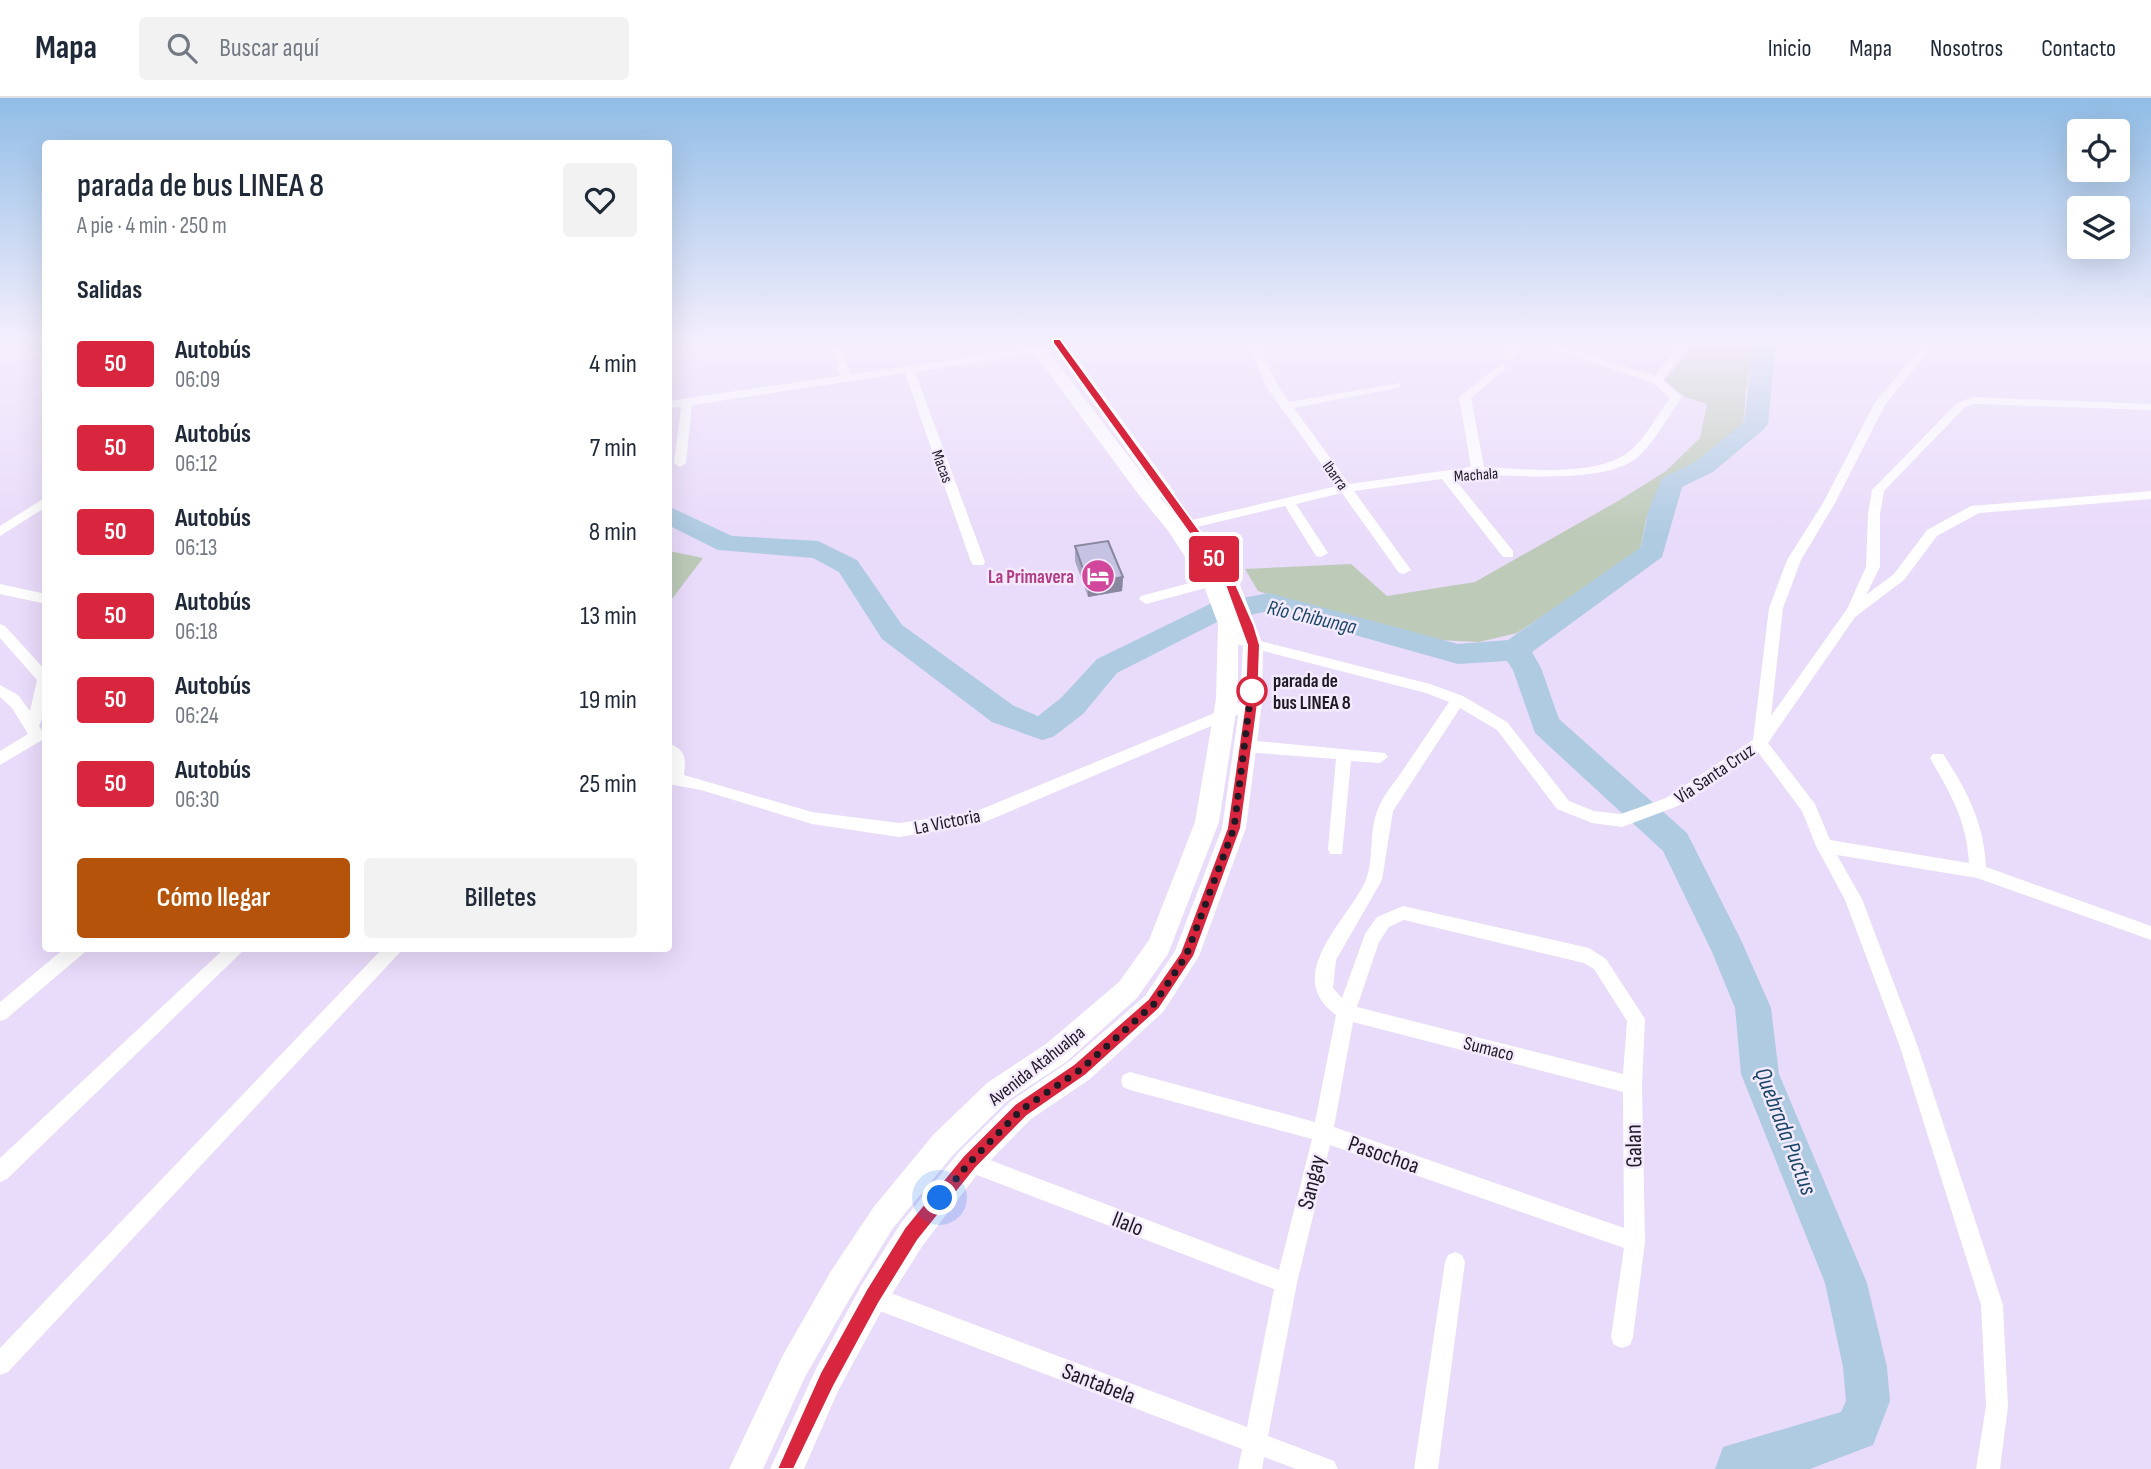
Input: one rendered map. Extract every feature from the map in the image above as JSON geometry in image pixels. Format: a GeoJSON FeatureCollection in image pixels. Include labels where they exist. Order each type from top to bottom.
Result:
{"type":"FeatureCollection","features":[{"type":"Feature","properties":{"kind":"main road"},"geometry":{"type":"LineString","coordinates":[[1088,405],[1145,491],[1183,526],[1218,583],[1240,633]]}},
{"type":"Feature","properties":{"kind":"main road","name":"Avenida Atahualpa"},"geometry":{"type":"LineString","coordinates":[[787,1469],[827,1380],[872,1297],[912,1234],[970,1162],[1021,1110],[1080,1070],[1154,1004],[1186,956],[1234,828],[1251,703],[1240,633]]}},
{"type":"Feature","properties":{"kind":"main road","name":"Avenida Atahualpa"},"geometry":{"type":"LineString","coordinates":[[746,1469],[794,1366],[842,1282],[883,1218],[943,1145],[997,1092],[1056,1053],[1128,990],[1159,946],[1207,822],[1240,633]]}},
{"type":"Feature","properties":{"kind":"street"},"geometry":{"type":"LineString","coordinates":[[680,463],[687,405]]}},
{"type":"Feature","properties":{"kind":"street","name":"Macas"},"geometry":{"type":"LineString","coordinates":[[922,405],[978,562]]}},
{"type":"Feature","properties":{"kind":"street"},"geometry":{"type":"LineString","coordinates":[[1286,406],[1291,405]]}},
{"type":"Feature","properties":{"kind":"street"},"geometry":{"type":"LineString","coordinates":[[1466,405],[1478,470]]}},
{"type":"Feature","properties":{"kind":"street","name":"Machala"},"geometry":{"type":"LineString","coordinates":[[1183,526],[1346,488],[1478,470],[1537,473],[1601,470],[1636,452],[1669,405]]}},
{"type":"Feature","properties":{"kind":"street"},"geometry":{"type":"LineString","coordinates":[[1879,405],[1829,503],[1794,560],[1776,608],[1760,743],[1809,808],[1824,846],[1853,899],[1909,1047],[1992,1306],[1997,1406],[1988,1469]]}},
{"type":"Feature","properties":{"kind":"street"},"geometry":{"type":"LineString","coordinates":[[1850,614],[1873,567],[1874,514],[1878,490],[1961,405]]}},
{"type":"Feature","properties":{"kind":"street"},"geometry":{"type":"LineString","coordinates":[[2099,405],[2151,407]]}},
{"type":"Feature","properties":{"kind":"street","name":"Ibarra"},"geometry":{"type":"LineString","coordinates":[[1286,406],[1404,570]]}},
{"type":"Feature","properties":{"kind":"street"},"geometry":{"type":"LineString","coordinates":[[1446,475],[1508,554]]}},
{"type":"Feature","properties":{"kind":"street","name":"Vía Santa Cruz"},"geometry":{"type":"LineString","coordinates":[[1240,633],[1430,689],[1458,700],[1502,726],[1563,805],[1592,817],[1622,821],[1672,802],[1760,743],[1850,614],[1899,577],[1932,533],[1976,509],[2151,495]]}},
{"type":"Feature","properties":{"kind":"street"},"geometry":{"type":"LineString","coordinates":[[1288,502],[1321,554]]}},
{"type":"Feature","properties":{"kind":"street"},"geometry":{"type":"LineString","coordinates":[[0,532],[42,504]]}},
{"type":"Feature","properties":{"kind":"street"},"geometry":{"type":"LineString","coordinates":[[1146,599],[1218,583]]}},
{"type":"Feature","properties":{"kind":"street"},"geometry":{"type":"LineString","coordinates":[[0,589],[42,598]]}},
{"type":"Feature","properties":{"kind":"street"},"geometry":{"type":"LineString","coordinates":[[0,629],[42,677]]}},
{"type":"Feature","properties":{"kind":"street"},"geometry":{"type":"LineString","coordinates":[[0,690],[11,696],[38,733]]}},
{"type":"Feature","properties":{"kind":"street"},"geometry":{"type":"LineString","coordinates":[[38,733],[42,692]]}},
{"type":"Feature","properties":{"kind":"street"},"geometry":{"type":"LineString","coordinates":[[1346,1012],[1332,1001],[1324,989],[1327,962],[1345,925],[1373,881],[1379,864],[1379,830],[1385,810],[1458,700]]}},
{"type":"Feature","properties":{"kind":"street","name":"La Victoria"},"geometry":{"type":"LineString","coordinates":[[672,778],[812,818],[899,830],[974,819],[1251,703]]}},
{"type":"Feature","properties":{"kind":"street"},"geometry":{"type":"LineString","coordinates":[[0,759],[38,733]]}},
{"type":"Feature","properties":{"kind":"street"},"geometry":{"type":"LineString","coordinates":[[1245,746],[1380,757]]}},
{"type":"Feature","properties":{"kind":"street"},"geometry":{"type":"LineString","coordinates":[[672,752],[678,756],[672,778]]}},
{"type":"Feature","properties":{"kind":"street"},"geometry":{"type":"LineString","coordinates":[[1336,849],[1344,755]]}},
{"type":"Feature","properties":{"kind":"street"},"geometry":{"type":"LineString","coordinates":[[1937,758],[1965,800],[1977,841],[1978,871]]}},
{"type":"Feature","properties":{"kind":"street"},"geometry":{"type":"LineString","coordinates":[[1824,846],[1978,871],[2151,933]]}},
{"type":"Feature","properties":{"kind":"street","name":"Sangay"},"geometry":{"type":"LineString","coordinates":[[1250,1469],[1286,1283],[1323,1133],[1346,1012],[1371,940],[1383,922],[1403,913]]}},
{"type":"Feature","properties":{"kind":"street","name":"Galan"},"geometry":{"type":"LineString","coordinates":[[1403,913],[1589,956],[1600,964],[1636,1018],[1632,1085],[1635,1242],[1622,1337]]}},
{"type":"Feature","properties":{"kind":"street"},"geometry":{"type":"LineString","coordinates":[[0,1013],[73,952]]}},
{"type":"Feature","properties":{"kind":"street"},"geometry":{"type":"LineString","coordinates":[[0,1172],[233,952]]}},
{"type":"Feature","properties":{"kind":"street"},"geometry":{"type":"LineString","coordinates":[[0,1364],[391,952]]}},
{"type":"Feature","properties":{"kind":"street","name":"Sumaco"},"geometry":{"type":"LineString","coordinates":[[1346,1012],[1632,1085]]}},
{"type":"Feature","properties":{"kind":"street","name":"Pasochoa"},"geometry":{"type":"LineString","coordinates":[[1129,1081],[1323,1133],[1635,1242]]}},
{"type":"Feature","properties":{"kind":"street","name":"Ilalo"},"geometry":{"type":"LineString","coordinates":[[970,1162],[1286,1283]]}},
{"type":"Feature","properties":{"kind":"street"},"geometry":{"type":"LineString","coordinates":[[1426,1469],[1455,1262]]}},
{"type":"Feature","properties":{"kind":"street","name":"Santabela"},"geometry":{"type":"LineString","coordinates":[[872,1297],[1326,1469]]}},
{"type":"Feature","properties":{"kind":"green space"},"geometry":{"type":"Polygon","coordinates":[[[1707,405],[1745,405],[1743,428],[1657,497],[1646,519],[1640,551],[1517,633],[1479,642],[1417,639],[1258,591],[1245,569],[1351,564],[1387,596],[1475,582],[1666,471],[1700,438],[1707,405]]]}},
{"type":"Feature","properties":{"kind":"green space"},"geometry":{"type":"Polygon","coordinates":[[[672,552],[703,558],[672,599],[672,552]]]}},
{"type":"Feature","properties":{"kind":"building"},"geometry":{"type":"Polygon","coordinates":[[[1108,541],[1123,577],[1088,583],[1075,546],[1108,541]]]}},
{"type":"Feature","properties":{"kind":"waterway","name":"Río Chibunga"},"geometry":{"type":"LineString","coordinates":[[1515,650],[1653,551],[1661,512],[1671,483],[1704,467],[1756,424],[1758,405]]}},
{"type":"Feature","properties":{"kind":"waterway","name":"Río Chibunga"},"geometry":{"type":"LineString","coordinates":[[672,516],[727,544],[818,550],[848,566],[892,632],[1003,714],[1042,729],[1072,706],[1107,666],[1210,614],[1269,602],[1458,654],[1515,650]]}},
{"type":"Feature","properties":{"kind":"waterway","name":"Quebrada Puctus"},"geometry":{"type":"LineString","coordinates":[[1515,650],[1527,668],[1546,725],[1675,842],[1729,951],[1753,1008],[1760,1074],[1846,1283],[1865,1367],[1868,1401],[1857,1429],[1810,1446],[1739,1463],[1738,1469]]}},
{"type":"Feature","properties":{"kind":"bus line","name":"50"},"geometry":{"type":"LineString","coordinates":[[787,1469],[827,1380],[872,1297],[912,1234],[970,1162],[1021,1110],[1080,1070],[1154,1004],[1186,956],[1234,828],[1251,703],[1253,645],[1248,625],[1229,582],[1206,547],[1103,405]]}},
{"type":"Feature","properties":{"kind":"place","name":"La Primavera"},"geometry":{"type":"Point","coordinates":[1098,576]}},
{"type":"Feature","properties":{"kind":"place","name":"parada de bus LINEA 8"},"geometry":{"type":"Point","coordinates":[1252,691]}},
{"type":"Feature","properties":{"kind":"route"},"geometry":{"type":"LineString","coordinates":[[940,1198],[970,1162],[1021,1110],[1080,1070],[1154,1004],[1186,956],[1234,828],[1252,684],[1252,691]]}}]}
